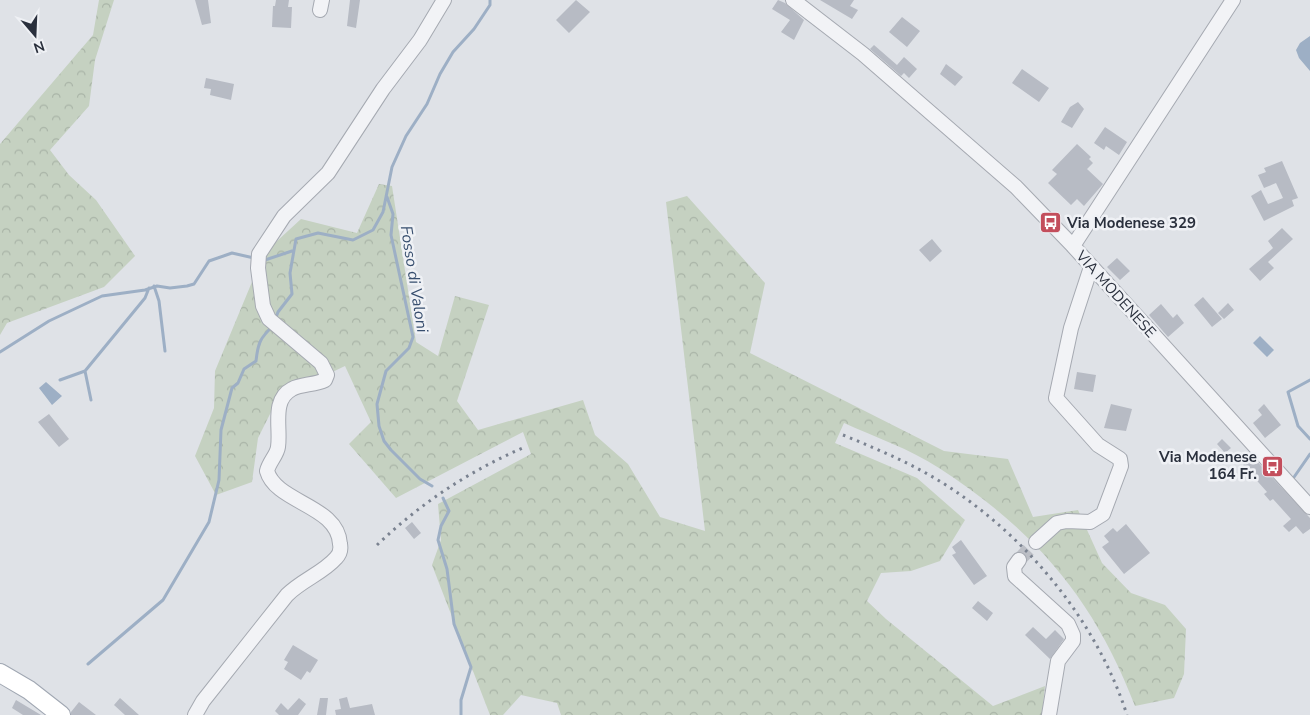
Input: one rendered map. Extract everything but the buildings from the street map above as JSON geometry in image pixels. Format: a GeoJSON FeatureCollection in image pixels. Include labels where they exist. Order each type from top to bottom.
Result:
{"type":"FeatureCollection","features":[{"type":"Feature","properties":{"kind":"main road"},"geometry":{"type":"LineString","coordinates":[[0,673],[29,690],[60,715]]}},
{"type":"Feature","properties":{"kind":"street"},"geometry":{"type":"LineString","coordinates":[[195,715],[203,702],[288,595],[298,584],[338,556],[341,547],[340,536],[333,524],[276,486],[267,471],[278,450],[278,411],[282,397],[292,389],[315,385],[325,380],[327,374],[321,363],[269,319],[263,306],[258,268],[260,254],[284,216],[328,173],[383,89],[420,40],[444,0]]}},
{"type":"Feature","properties":{"kind":"street","name":"VIA MODENESE"},"geometry":{"type":"LineString","coordinates":[[793,0],[851,44],[1016,187],[1073,246],[1310,507]]}},
{"type":"Feature","properties":{"kind":"street"},"geometry":{"type":"LineString","coordinates":[[1073,246],[1233,0]]}},
{"type":"Feature","properties":{"kind":"street"},"geometry":{"type":"LineString","coordinates":[[1036,542],[1056,523],[1067,521],[1086,523],[1099,518],[1108,504],[1121,466],[1120,459],[1098,445],[1056,398],[1071,328],[1091,267]]}},
{"type":"Feature","properties":{"kind":"street"},"geometry":{"type":"LineString","coordinates":[[1019,560],[1014,567],[1015,576],[1068,624],[1073,635],[1073,641],[1058,661],[1049,715]]}},
{"type":"Feature","properties":{"kind":"green space"},"geometry":{"type":"Polygon","coordinates":[[[99,0],[114,0],[95,60],[89,106],[50,150],[69,175],[96,200],[135,256],[104,287],[7,323],[0,335],[0,144],[93,35],[99,0]]]}},
{"type":"Feature","properties":{"kind":"green space"},"geometry":{"type":"Polygon","coordinates":[[[379,184],[392,186],[416,342],[438,356],[455,296],[489,305],[457,401],[478,430],[583,400],[595,435],[628,464],[660,517],[705,531],[666,202],[687,196],[765,283],[750,353],[944,451],[1008,459],[1033,517],[1078,510],[1102,563],[1131,593],[1165,605],[1186,629],[1184,674],[1174,698],[1135,706],[1119,668],[1081,600],[1058,570],[1033,543],[974,492],[928,461],[844,423],[835,443],[917,478],[965,520],[940,561],[911,571],[881,573],[867,601],[886,619],[993,706],[1045,686],[1042,715],[561,715],[557,703],[521,695],[503,715],[490,715],[432,565],[441,540],[438,504],[531,454],[523,432],[396,498],[349,444],[371,422],[345,366],[278,398],[258,438],[252,482],[216,495],[195,456],[214,408],[215,371],[264,253],[301,219],[357,233],[379,184]]]}},
{"type":"Feature","properties":{"kind":"water"},"geometry":{"type":"Polygon","coordinates":[[[1310,36],[1310,71],[1299,58],[1296,50],[1300,43],[1310,36]]]}},
{"type":"Feature","properties":{"kind":"water"},"geometry":{"type":"Polygon","coordinates":[[[1260,336],[1274,350],[1267,357],[1253,343],[1260,336]]]}},
{"type":"Feature","properties":{"kind":"water"},"geometry":{"type":"Polygon","coordinates":[[[46,382],[62,396],[52,405],[39,388],[46,382]]]}},
{"type":"Feature","properties":{"kind":"waterway"},"geometry":{"type":"LineString","coordinates":[[275,320],[278,312],[292,294],[290,273],[296,239],[318,233],[353,240],[373,230],[383,212],[392,167],[406,136],[427,104],[440,74],[453,52],[474,29],[490,5],[490,0]]}},
{"type":"Feature","properties":{"kind":"waterway","name":"Fosso di Valoni"},"geometry":{"type":"LineString","coordinates":[[387,197],[393,214],[391,235],[413,337],[409,348],[386,371],[377,404],[379,426],[384,441],[391,450],[420,479],[432,486]]}},
{"type":"Feature","properties":{"kind":"waterway"},"geometry":{"type":"LineString","coordinates":[[262,261],[292,251]]}},
{"type":"Feature","properties":{"kind":"waterway"},"geometry":{"type":"LineString","coordinates":[[0,352],[49,321],[102,296],[145,290],[157,286],[170,288],[187,286],[194,284],[209,261],[232,253],[254,258]]}},
{"type":"Feature","properties":{"kind":"waterway"},"geometry":{"type":"LineString","coordinates":[[154,286],[159,301],[165,351]]}},
{"type":"Feature","properties":{"kind":"waterway"},"geometry":{"type":"LineString","coordinates":[[60,380],[85,371],[145,298],[149,288]]}},
{"type":"Feature","properties":{"kind":"waterway"},"geometry":{"type":"LineString","coordinates":[[88,664],[163,600],[209,522],[219,480],[221,430],[232,388],[238,383],[244,369],[256,361],[260,341],[273,326]]}},
{"type":"Feature","properties":{"kind":"waterway"},"geometry":{"type":"LineString","coordinates":[[85,371],[91,400]]}},
{"type":"Feature","properties":{"kind":"waterway"},"geometry":{"type":"LineString","coordinates":[[1310,380],[1288,392],[1298,426],[1310,439]]}},
{"type":"Feature","properties":{"kind":"waterway"},"geometry":{"type":"LineString","coordinates":[[1292,480],[1310,454]]}},
{"type":"Feature","properties":{"kind":"waterway","name":"Fosso di Valoni"},"geometry":{"type":"LineString","coordinates":[[443,498],[449,511],[441,526],[438,540],[447,569],[454,624],[471,667],[461,700],[461,715]]}},
{"type":"Feature","properties":{"kind":"tunnel"},"geometry":{"type":"LineString","coordinates":[[1019,560],[1036,542]]}},
{"type":"Feature","properties":{"kind":"railway"},"geometry":{"type":"LineString","coordinates":[[843,435],[901,460],[942,482],[984,512],[1011,536],[1036,561],[1080,619],[1099,649],[1127,715]]}},
{"type":"Feature","properties":{"kind":"railway"},"geometry":{"type":"LineString","coordinates":[[377,545],[411,515],[446,489],[504,456],[525,447]]}},
{"type":"Feature","properties":{"kind":"place","name":"Via Modenese 329"},"geometry":{"type":"Point","coordinates":[1051,223]}},
{"type":"Feature","properties":{"kind":"place","name":"Via Modenese 164 Fr."},"geometry":{"type":"Point","coordinates":[1273,466]}}]}
